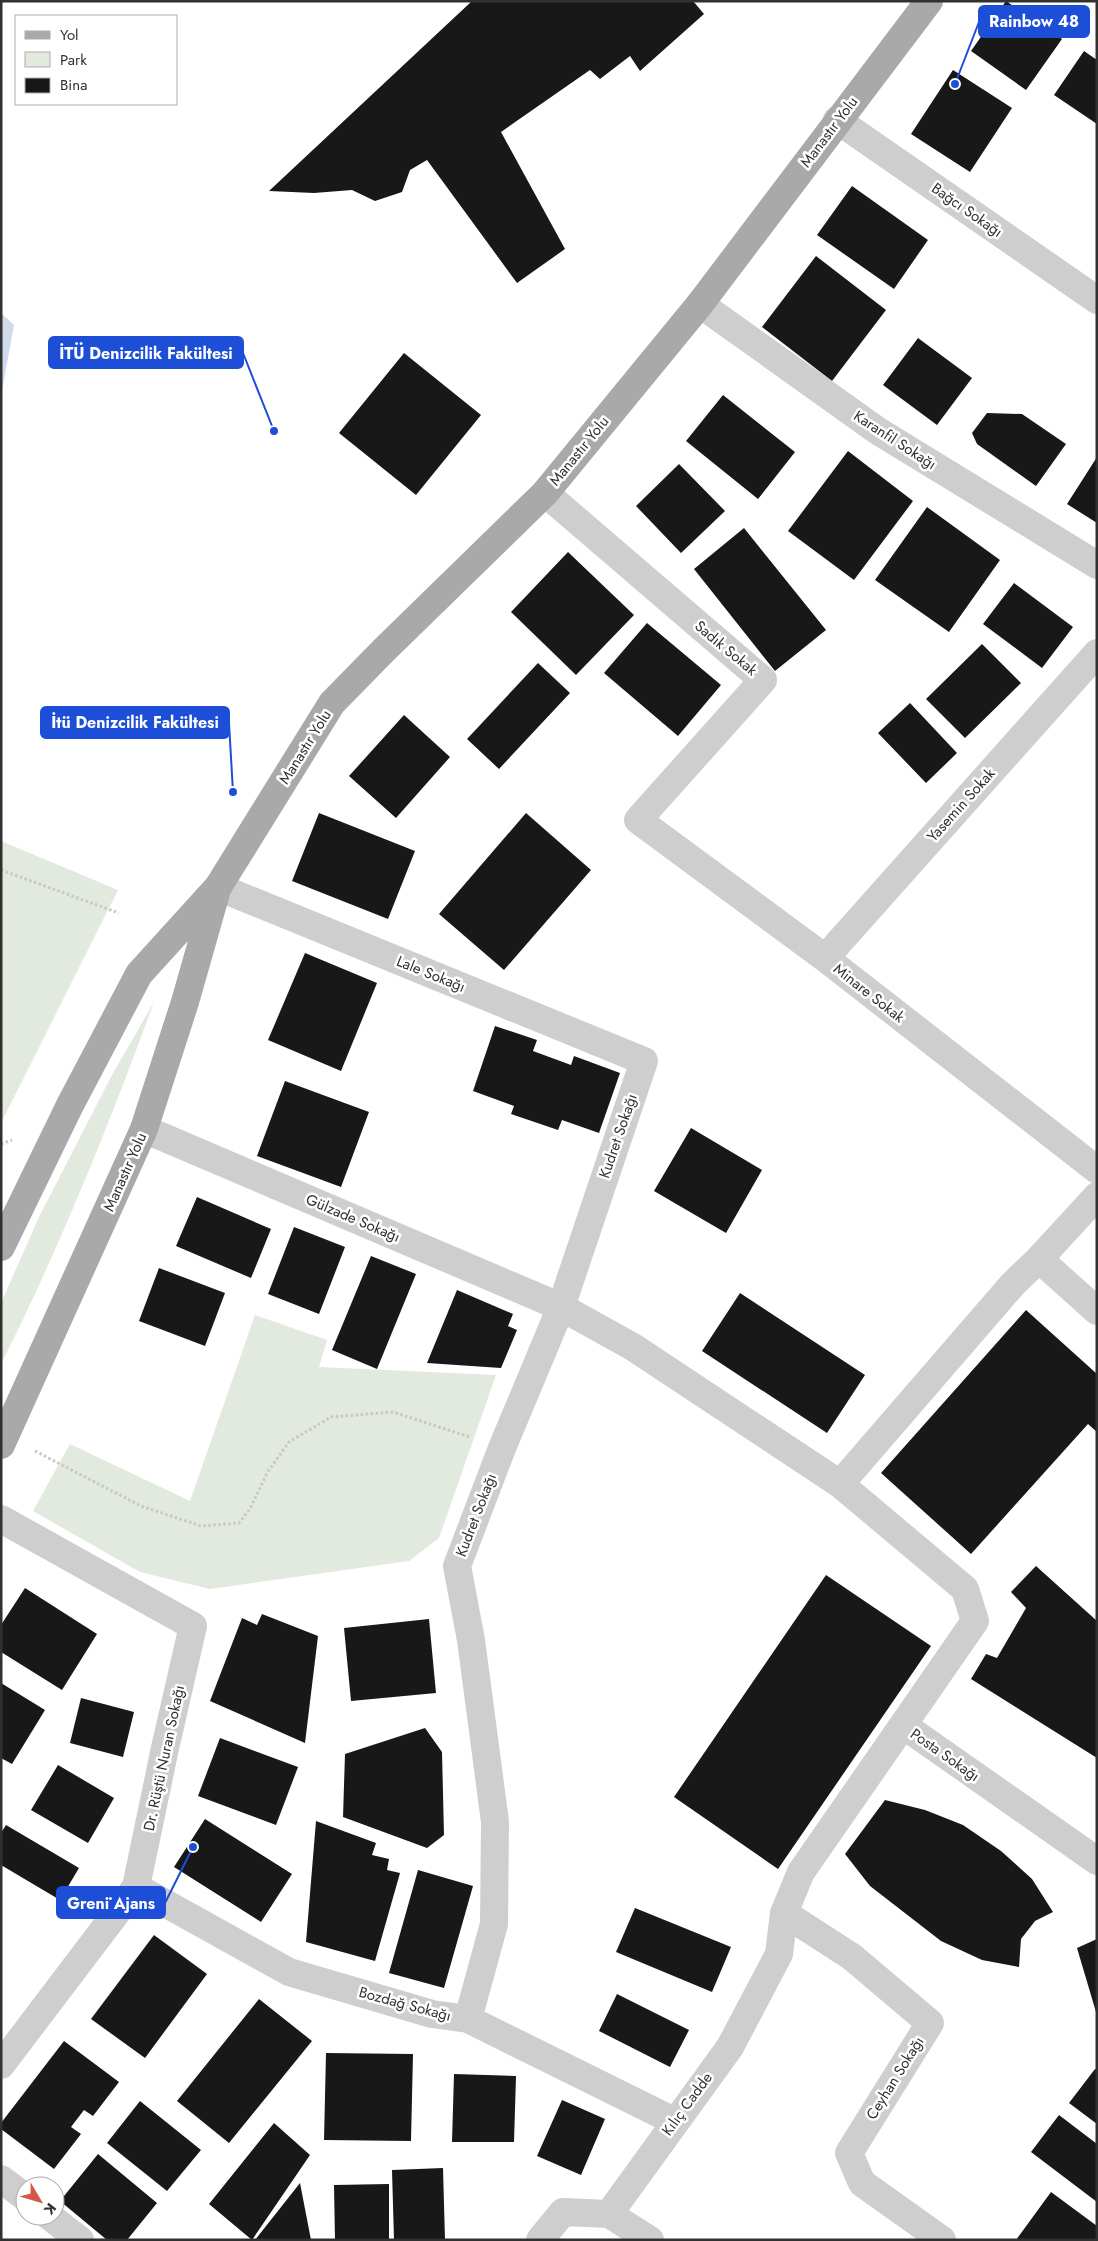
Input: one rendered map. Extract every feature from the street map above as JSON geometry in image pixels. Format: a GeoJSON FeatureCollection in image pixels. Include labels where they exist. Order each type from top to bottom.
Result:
{"type":"FeatureCollection","features":[{"type":"Feature","properties":{"kind":"main road","name":"Manastır Yolu"},"geometry":{"type":"LineString","coordinates":[[1,1246],[70,1105],[139,974],[218,886],[332,704],[384,650],[545,494],[700,304],[837,120],[929,1]]}},
{"type":"Feature","properties":{"kind":"main road","name":"Manastır Yolu"},"geometry":{"type":"LineString","coordinates":[[4,1441],[144,1129],[185,1002],[218,886]]}},
{"type":"Feature","properties":{"kind":"street","name":"Bağcı Sokağı"},"geometry":{"type":"LineString","coordinates":[[837,120],[1097,300]]}},
{"type":"Feature","properties":{"kind":"street","name":"Karanfil Sokağı"},"geometry":{"type":"LineString","coordinates":[[700,304],[878,431],[1097,565]]}},
{"type":"Feature","properties":{"kind":"street","name":"Sadık Sokak"},"geometry":{"type":"LineString","coordinates":[[545,494],[763,680],[638,820]]}},
{"type":"Feature","properties":{"kind":"street","name":"Yasemin Sokak"},"geometry":{"type":"LineString","coordinates":[[825,958],[1097,653]]}},
{"type":"Feature","properties":{"kind":"street","name":"Minare Sokak"},"geometry":{"type":"LineString","coordinates":[[638,820],[825,958],[1097,1170]]}},
{"type":"Feature","properties":{"kind":"street","name":"Lale Sokağı"},"geometry":{"type":"LineString","coordinates":[[218,886],[644,1061]]}},
{"type":"Feature","properties":{"kind":"street","name":"Kudret Sokağı"},"geometry":{"type":"LineString","coordinates":[[468,2019],[494,1924],[495,1822],[471,1640],[457,1566],[502,1448],[561,1307],[644,1061]]}},
{"type":"Feature","properties":{"kind":"street","name":"Gülzade Sokağı"},"geometry":{"type":"LineString","coordinates":[[144,1129],[561,1307],[632,1347],[840,1484],[966,1589],[975,1621],[903,1725]]}},
{"type":"Feature","properties":{"kind":"street"},"geometry":{"type":"LineString","coordinates":[[840,1484],[1013,1284],[1039,1259],[1097,1196]]}},
{"type":"Feature","properties":{"kind":"street"},"geometry":{"type":"LineString","coordinates":[[1039,1259],[1097,1311]]}},
{"type":"Feature","properties":{"kind":"street","name":"Dr. Rüştü Nuran Sokağı"},"geometry":{"type":"LineString","coordinates":[[1,1519],[193,1626],[136,1887],[1,2065]]}},
{"type":"Feature","properties":{"kind":"street","name":"Posta Sokağı"},"geometry":{"type":"LineString","coordinates":[[784,1913],[801,1872],[903,1725],[1097,1861]]}},
{"type":"Feature","properties":{"kind":"street","name":"Bozdağ Sokağı"},"geometry":{"type":"LineString","coordinates":[[136,1887],[289,1972],[432,2014],[468,2019],[674,2120]]}},
{"type":"Feature","properties":{"kind":"street","name":"Kılıç Cadde"},"geometry":{"type":"LineString","coordinates":[[609,2214],[674,2120],[730,2047],[779,1954],[784,1913]]}},
{"type":"Feature","properties":{"kind":"street","name":"Ceyhan Sokağı"},"geometry":{"type":"LineString","coordinates":[[784,1913],[852,1957],[930,2023],[849,2153],[862,2183],[942,2240]]}},
{"type":"Feature","properties":{"kind":"street"},"geometry":{"type":"LineString","coordinates":[[1,2179],[15,2190]]}},
{"type":"Feature","properties":{"kind":"street"},"geometry":{"type":"LineString","coordinates":[[540,2240],[563,2212],[609,2214],[650,2240]]}},
{"type":"Feature","properties":{"kind":"street"},"geometry":{"type":"LineString","coordinates":[[62,2226],[80,2240]]}},
{"type":"Feature","properties":{"kind":"path"},"geometry":{"type":"LineString","coordinates":[[1,870],[119,913]]}},
{"type":"Feature","properties":{"kind":"path"},"geometry":{"type":"LineString","coordinates":[[1,1144],[12,1140]]}},
{"type":"Feature","properties":{"kind":"path"},"geometry":{"type":"LineString","coordinates":[[4,1441],[141,1506],[200,1526],[239,1523],[252,1507],[267,1474],[289,1442],[331,1417],[393,1412],[502,1448]]}},
{"type":"Feature","properties":{"kind":"green space"},"geometry":{"type":"Polygon","coordinates":[[[1,841],[118,890],[1,1123],[1,841]]]}},
{"type":"Feature","properties":{"kind":"green space"},"geometry":{"type":"Polygon","coordinates":[[[154,1002],[83,1185],[23,1320],[1,1364],[1,1303],[39,1217],[112,1075],[154,1002]]]}},
{"type":"Feature","properties":{"kind":"green space"},"geometry":{"type":"Polygon","coordinates":[[[255,1315],[327,1340],[319,1367],[496,1375],[439,1538],[409,1561],[210,1589],[140,1572],[33,1511],[70,1444],[190,1501],[255,1315]]]}},
{"type":"Feature","properties":{"kind":"water"},"geometry":{"type":"Polygon","coordinates":[[[1,313],[14,325],[1,395],[1,313]]]}},
{"type":"Feature","properties":{"kind":"building"},"geometry":{"type":"Polygon","coordinates":[[[472,1],[693,1],[704,14],[640,71],[630,56],[600,79],[590,70],[501,132],[565,249],[517,283],[427,160],[410,170],[402,192],[375,201],[352,190],[314,193],[269,191],[472,1]]]}},
{"type":"Feature","properties":{"kind":"building"},"geometry":{"type":"Polygon","coordinates":[[[1006,1],[1062,39],[1026,90],[971,51],[1006,1]]]}},
{"type":"Feature","properties":{"kind":"building"},"geometry":{"type":"Polygon","coordinates":[[[1084,51],[1097,60],[1097,124],[1054,95],[1084,51]]]}},
{"type":"Feature","properties":{"kind":"building"},"geometry":{"type":"Polygon","coordinates":[[[953,70],[1012,108],[970,172],[911,134],[953,70]]]}},
{"type":"Feature","properties":{"kind":"building"},"geometry":{"type":"Polygon","coordinates":[[[852,186],[928,240],[894,289],[817,235],[852,186]]]}},
{"type":"Feature","properties":{"kind":"building"},"geometry":{"type":"Polygon","coordinates":[[[816,256],[886,310],[832,381],[762,327],[816,256]]]}},
{"type":"Feature","properties":{"kind":"building"},"geometry":{"type":"Polygon","coordinates":[[[918,338],[972,378],[937,425],[883,385],[918,338]]]}},
{"type":"Feature","properties":{"kind":"building"},"geometry":{"type":"Polygon","coordinates":[[[404,353],[481,415],[416,495],[339,433],[404,353]]]}},
{"type":"Feature","properties":{"kind":"building"},"geometry":{"type":"Polygon","coordinates":[[[723,395],[795,452],[758,499],[686,441],[723,395]]]}},
{"type":"Feature","properties":{"kind":"building"},"geometry":{"type":"Polygon","coordinates":[[[987,413],[1022,414],[1066,444],[1036,486],[977,444],[972,433],[987,413]]]}},
{"type":"Feature","properties":{"kind":"building"},"geometry":{"type":"Polygon","coordinates":[[[848,451],[913,501],[854,580],[788,531],[848,451]]]}},
{"type":"Feature","properties":{"kind":"building"},"geometry":{"type":"Polygon","coordinates":[[[1097,457],[1097,523],[1067,504],[1097,457]]]}},
{"type":"Feature","properties":{"kind":"building"},"geometry":{"type":"Polygon","coordinates":[[[679,464],[725,511],[681,553],[636,506],[679,464]]]}},
{"type":"Feature","properties":{"kind":"building"},"geometry":{"type":"Polygon","coordinates":[[[927,507],[1000,560],[949,632],[875,580],[927,507]]]}},
{"type":"Feature","properties":{"kind":"building"},"geometry":{"type":"Polygon","coordinates":[[[744,528],[826,630],[775,671],[694,569],[744,528]]]}},
{"type":"Feature","properties":{"kind":"building"},"geometry":{"type":"Polygon","coordinates":[[[568,552],[634,615],[576,675],[511,612],[568,552]]]}},
{"type":"Feature","properties":{"kind":"building"},"geometry":{"type":"Polygon","coordinates":[[[1014,583],[1073,627],[1042,668],[983,624],[1014,583]]]}},
{"type":"Feature","properties":{"kind":"building"},"geometry":{"type":"Polygon","coordinates":[[[647,623],[721,685],[678,736],[604,673],[647,623]]]}},
{"type":"Feature","properties":{"kind":"building"},"geometry":{"type":"Polygon","coordinates":[[[982,644],[1021,683],[965,738],[926,699],[982,644]]]}},
{"type":"Feature","properties":{"kind":"building"},"geometry":{"type":"Polygon","coordinates":[[[538,663],[570,693],[499,769],[467,739],[538,663]]]}},
{"type":"Feature","properties":{"kind":"building"},"geometry":{"type":"Polygon","coordinates":[[[910,703],[957,753],[926,783],[878,733],[910,703]]]}},
{"type":"Feature","properties":{"kind":"building"},"geometry":{"type":"Polygon","coordinates":[[[404,715],[450,757],[396,818],[349,776],[404,715]]]}},
{"type":"Feature","properties":{"kind":"building"},"geometry":{"type":"Polygon","coordinates":[[[319,813],[415,851],[388,919],[292,881],[319,813]]]}},
{"type":"Feature","properties":{"kind":"building"},"geometry":{"type":"Polygon","coordinates":[[[526,813],[591,870],[504,970],[439,914],[526,813]]]}},
{"type":"Feature","properties":{"kind":"building"},"geometry":{"type":"Polygon","coordinates":[[[305,953],[377,983],[341,1071],[268,1040],[305,953]]]}},
{"type":"Feature","properties":{"kind":"building"},"geometry":{"type":"Polygon","coordinates":[[[495,1026],[537,1040],[533,1051],[571,1065],[574,1056],[620,1073],[599,1133],[562,1120],[558,1130],[511,1114],[514,1106],[473,1091],[495,1026]]]}},
{"type":"Feature","properties":{"kind":"building"},"geometry":{"type":"Polygon","coordinates":[[[285,1081],[369,1112],[341,1187],[257,1156],[285,1081]]]}},
{"type":"Feature","properties":{"kind":"building"},"geometry":{"type":"Polygon","coordinates":[[[691,1128],[762,1170],[726,1233],[654,1191],[691,1128]]]}},
{"type":"Feature","properties":{"kind":"building"},"geometry":{"type":"Polygon","coordinates":[[[197,1197],[271,1229],[251,1278],[176,1246],[197,1197]]]}},
{"type":"Feature","properties":{"kind":"building"},"geometry":{"type":"Polygon","coordinates":[[[294,1227],[345,1247],[319,1314],[268,1294],[294,1227]]]}},
{"type":"Feature","properties":{"kind":"building"},"geometry":{"type":"Polygon","coordinates":[[[371,1256],[416,1274],[377,1369],[332,1350],[371,1256]]]}},
{"type":"Feature","properties":{"kind":"building"},"geometry":{"type":"Polygon","coordinates":[[[159,1268],[225,1293],[205,1346],[139,1321],[159,1268]]]}},
{"type":"Feature","properties":{"kind":"building"},"geometry":{"type":"Polygon","coordinates":[[[457,1290],[513,1314],[508,1326],[517,1330],[501,1368],[427,1363],[457,1290]]]}},
{"type":"Feature","properties":{"kind":"building"},"geometry":{"type":"Polygon","coordinates":[[[740,1293],[865,1375],[827,1433],[702,1351],[740,1293]]]}},
{"type":"Feature","properties":{"kind":"building"},"geometry":{"type":"Polygon","coordinates":[[[1026,1310],[1097,1374],[1097,1432],[1088,1424],[971,1554],[881,1473],[1026,1310]]]}},
{"type":"Feature","properties":{"kind":"building"},"geometry":{"type":"Polygon","coordinates":[[[1036,1566],[1097,1621],[1097,1758],[971,1679],[986,1654],[997,1658],[1026,1608],[1011,1592],[1036,1566]]]}},
{"type":"Feature","properties":{"kind":"building"},"geometry":{"type":"Polygon","coordinates":[[[826,1575],[931,1646],[778,1869],[674,1797],[826,1575]]]}},
{"type":"Feature","properties":{"kind":"building"},"geometry":{"type":"Polygon","coordinates":[[[25,1588],[97,1634],[62,1690],[1,1652],[1,1625],[25,1588]]]}},
{"type":"Feature","properties":{"kind":"building"},"geometry":{"type":"Polygon","coordinates":[[[262,1614],[318,1636],[305,1743],[210,1701],[242,1618],[257,1625],[262,1614]]]}},
{"type":"Feature","properties":{"kind":"building"},"geometry":{"type":"Polygon","coordinates":[[[429,1619],[436,1693],[351,1701],[344,1628],[429,1619]]]}},
{"type":"Feature","properties":{"kind":"building"},"geometry":{"type":"Polygon","coordinates":[[[1,1683],[45,1710],[12,1764],[1,1758],[1,1683]]]}},
{"type":"Feature","properties":{"kind":"building"},"geometry":{"type":"Polygon","coordinates":[[[81,1698],[134,1712],[123,1757],[70,1743],[81,1698]]]}},
{"type":"Feature","properties":{"kind":"building"},"geometry":{"type":"Polygon","coordinates":[[[425,1728],[442,1752],[444,1835],[427,1848],[343,1817],[345,1754],[425,1728]]]}},
{"type":"Feature","properties":{"kind":"building"},"geometry":{"type":"Polygon","coordinates":[[[220,1738],[298,1767],[276,1825],[198,1796],[220,1738]]]}},
{"type":"Feature","properties":{"kind":"building"},"geometry":{"type":"Polygon","coordinates":[[[58,1765],[114,1798],[88,1843],[31,1810],[58,1765]]]}},
{"type":"Feature","properties":{"kind":"building"},"geometry":{"type":"Polygon","coordinates":[[[885,1800],[925,1810],[963,1825],[1001,1851],[1032,1879],[1053,1912],[1035,1921],[1021,1939],[1019,1967],[982,1960],[941,1941],[870,1886],[845,1854],[885,1800]]]}},
{"type":"Feature","properties":{"kind":"building"},"geometry":{"type":"Polygon","coordinates":[[[205,1819],[292,1874],[261,1922],[174,1867],[205,1819]]]}},
{"type":"Feature","properties":{"kind":"building"},"geometry":{"type":"Polygon","coordinates":[[[316,1821],[376,1843],[372,1855],[389,1859],[387,1870],[400,1873],[375,1961],[306,1942],[316,1821]]]}},
{"type":"Feature","properties":{"kind":"building"},"geometry":{"type":"Polygon","coordinates":[[[6,1825],[79,1868],[60,1900],[1,1865],[1,1833],[6,1825]]]}},
{"type":"Feature","properties":{"kind":"building"},"geometry":{"type":"Polygon","coordinates":[[[418,1870],[473,1886],[444,1988],[389,1973],[418,1870]]]}},
{"type":"Feature","properties":{"kind":"building"},"geometry":{"type":"Polygon","coordinates":[[[635,1908],[731,1947],[712,1992],[616,1952],[635,1908]]]}},
{"type":"Feature","properties":{"kind":"building"},"geometry":{"type":"Polygon","coordinates":[[[154,1935],[207,1974],[145,2058],[91,2019],[154,1935]]]}},
{"type":"Feature","properties":{"kind":"building"},"geometry":{"type":"Polygon","coordinates":[[[1097,1939],[1097,2012],[1096,2012],[1077,1948],[1097,1939]]]}},
{"type":"Feature","properties":{"kind":"building"},"geometry":{"type":"Polygon","coordinates":[[[617,1994],[689,2030],[670,2067],[599,2031],[617,1994]]]}},
{"type":"Feature","properties":{"kind":"building"},"geometry":{"type":"Polygon","coordinates":[[[259,1999],[312,2041],[229,2143],[177,2101],[259,1999]]]}},
{"type":"Feature","properties":{"kind":"building"},"geometry":{"type":"Polygon","coordinates":[[[64,2041],[119,2082],[93,2116],[84,2110],[71,2127],[81,2134],[54,2169],[1,2129],[1,2123],[64,2041]]]}},
{"type":"Feature","properties":{"kind":"building"},"geometry":{"type":"Polygon","coordinates":[[[326,2053],[413,2054],[411,2141],[324,2140],[326,2053]]]}},
{"type":"Feature","properties":{"kind":"building"},"geometry":{"type":"Polygon","coordinates":[[[1095,2069],[1097,2070],[1097,2124],[1069,2103],[1095,2069]]]}},
{"type":"Feature","properties":{"kind":"building"},"geometry":{"type":"Polygon","coordinates":[[[454,2074],[516,2076],[514,2142],[452,2142],[454,2074]]]}},
{"type":"Feature","properties":{"kind":"building"},"geometry":{"type":"Polygon","coordinates":[[[562,2100],[605,2119],[581,2175],[537,2156],[562,2100]]]}},
{"type":"Feature","properties":{"kind":"building"},"geometry":{"type":"Polygon","coordinates":[[[140,2101],[201,2150],[167,2191],[107,2143],[140,2101]]]}},
{"type":"Feature","properties":{"kind":"building"},"geometry":{"type":"Polygon","coordinates":[[[1059,2115],[1097,2144],[1097,2202],[1031,2152],[1059,2115]]]}},
{"type":"Feature","properties":{"kind":"building"},"geometry":{"type":"Polygon","coordinates":[[[274,2123],[310,2155],[252,2240],[209,2204],[274,2123]]]}},
{"type":"Feature","properties":{"kind":"building"},"geometry":{"type":"Polygon","coordinates":[[[98,2154],[157,2203],[127,2240],[107,2240],[65,2205],[65,2195],[98,2154]]]}},
{"type":"Feature","properties":{"kind":"building"},"geometry":{"type":"Polygon","coordinates":[[[443,2168],[445,2240],[394,2240],[392,2170],[443,2168]]]}},
{"type":"Feature","properties":{"kind":"building"},"geometry":{"type":"Polygon","coordinates":[[[300,2183],[311,2240],[255,2240],[300,2183]]]}},
{"type":"Feature","properties":{"kind":"building"},"geometry":{"type":"Polygon","coordinates":[[[389,2184],[389,2240],[335,2240],[334,2185],[389,2184]]]}},
{"type":"Feature","properties":{"kind":"building"},"geometry":{"type":"Polygon","coordinates":[[[1051,2192],[1097,2226],[1097,2240],[1016,2240],[1051,2192]]]}},
{"type":"Feature","properties":{"kind":"place","name":"Rainbow 48"},"geometry":{"type":"Point","coordinates":[955,84]}},
{"type":"Feature","properties":{"kind":"place","name":"İTÜ Denizcilik Fakültesi"},"geometry":{"type":"Point","coordinates":[274,431]}},
{"type":"Feature","properties":{"kind":"place","name":"İtü Denizcilik Fakültesi"},"geometry":{"type":"Point","coordinates":[233,792]}},
{"type":"Feature","properties":{"kind":"place","name":"Greni̇ Ajans"},"geometry":{"type":"Point","coordinates":[193,1847]}}]}
